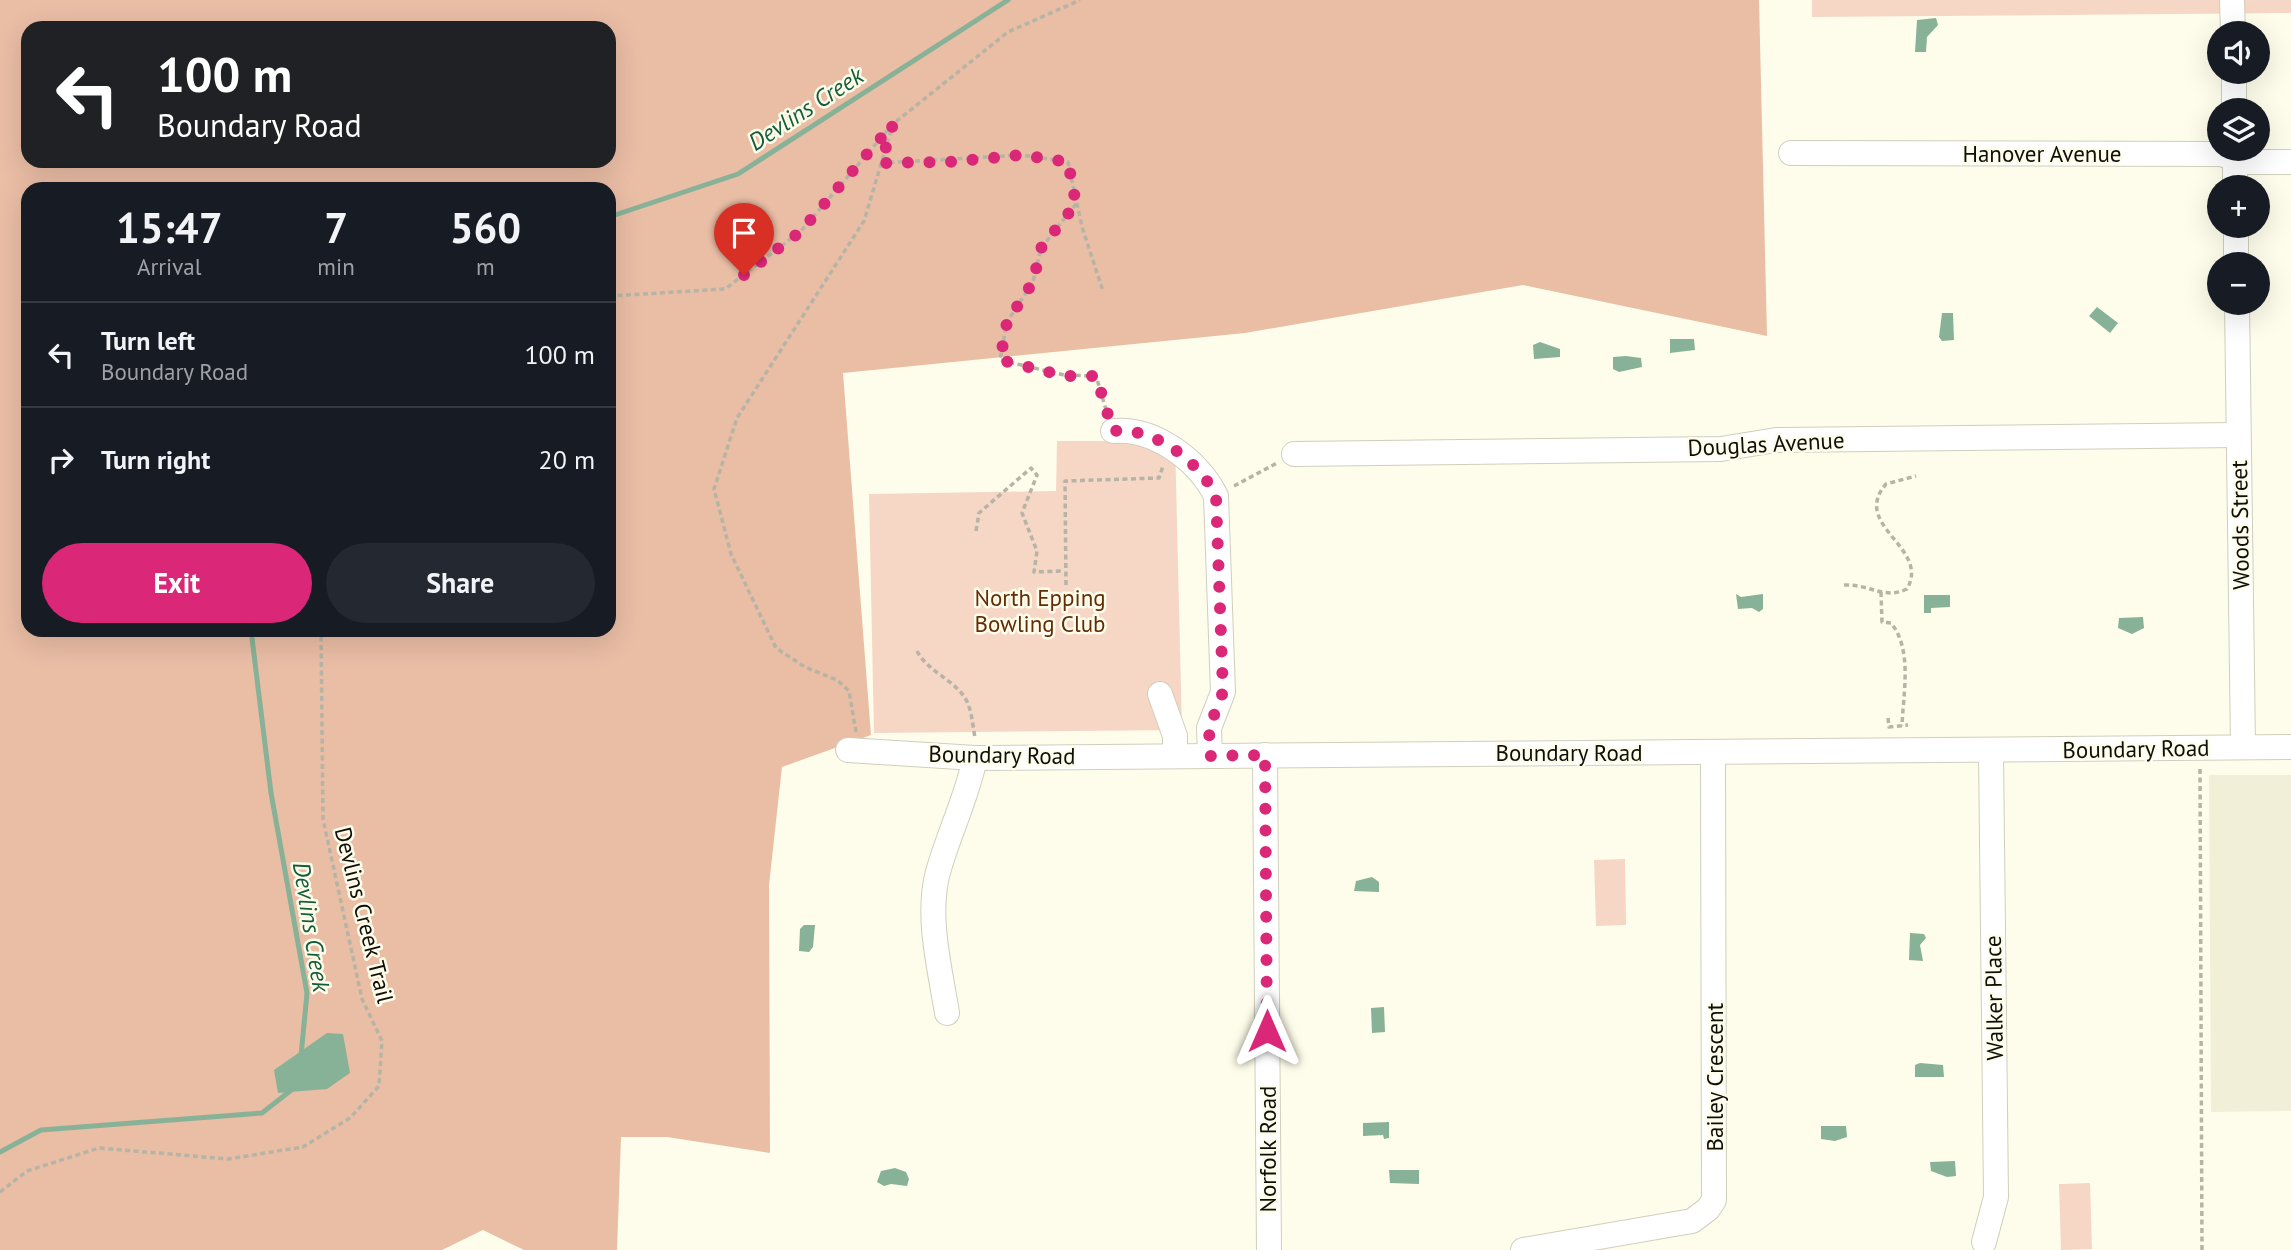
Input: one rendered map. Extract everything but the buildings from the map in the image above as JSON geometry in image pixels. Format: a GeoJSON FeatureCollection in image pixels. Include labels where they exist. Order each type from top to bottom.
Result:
{"type":"FeatureCollection","features":[{"type":"Feature","properties":{"kind":"street","name":"Hanover Avenue"},"geometry":{"type":"LineString","coordinates":[[1791,153],[2207,154]]}},
{"type":"Feature","properties":{"kind":"street","name":"Hanover Avenue"},"geometry":{"type":"LineString","coordinates":[[2244,161],[2291,162]]}},
{"type":"Feature","properties":{"kind":"street","name":"Woods Street"},"geometry":{"type":"LineString","coordinates":[[2237,315],[2243,747]]}},
{"type":"Feature","properties":{"kind":"street"},"geometry":{"type":"LineString","coordinates":[[1113,431],[1133,429],[1170,447],[1205,474],[1216,496],[1223,692],[1209,728],[1210,756]]}},
{"type":"Feature","properties":{"kind":"street","name":"Douglas Avenue"},"geometry":{"type":"LineString","coordinates":[[1294,454],[1721,449],[1776,440],[2238,435]]}},
{"type":"Feature","properties":{"kind":"street"},"geometry":{"type":"LineString","coordinates":[[1160,694],[1175,736],[1175,756]]}},
{"type":"Feature","properties":{"kind":"street","name":"Boundary Road"},"geometry":{"type":"LineString","coordinates":[[854,751],[976,757],[1991,752],[2291,747]]}},
{"type":"Feature","properties":{"kind":"street","name":"Bailey Crescent"},"geometry":{"type":"LineString","coordinates":[[1523,1250],[1692,1220],[1708,1209],[1714,1200],[1713,752]]}},
{"type":"Feature","properties":{"kind":"street","name":"Walker Place"},"geometry":{"type":"LineString","coordinates":[[1984,1242],[1996,1197],[1991,752]]}},
{"type":"Feature","properties":{"kind":"street","name":"Norfolk Road"},"geometry":{"type":"LineString","coordinates":[[1265,755],[1269,1250]]}},
{"type":"Feature","properties":{"kind":"street"},"geometry":{"type":"LineString","coordinates":[[947,1013],[934,927],[937,874],[976,757]]}},
{"type":"Feature","properties":{"kind":"path"},"geometry":{"type":"LineString","coordinates":[[616,296],[725,289],[801,231],[893,124],[1008,32],[1080,0]]}},
{"type":"Feature","properties":{"kind":"path"},"geometry":{"type":"LineString","coordinates":[[854,751],[849,691],[837,680],[804,667],[776,648],[731,554],[714,489],[737,418],[864,221],[893,124]]}},
{"type":"Feature","properties":{"kind":"path"},"geometry":{"type":"LineString","coordinates":[[881,163],[948,162],[1022,155],[1068,162],[1076,204],[1103,291]]}},
{"type":"Feature","properties":{"kind":"path"},"geometry":{"type":"LineString","coordinates":[[1076,204],[1041,248],[1033,282],[1007,322],[1000,360],[1065,376],[1096,376],[1113,431]]}},
{"type":"Feature","properties":{"kind":"path"},"geometry":{"type":"LineString","coordinates":[[1066,585],[1065,481],[1159,478],[1170,447]]}},
{"type":"Feature","properties":{"kind":"path"},"geometry":{"type":"LineString","coordinates":[[1216,496],[1294,454]]}},
{"type":"Feature","properties":{"kind":"path"},"geometry":{"type":"LineString","coordinates":[[976,531],[979,513],[1031,468],[1037,475],[1022,513],[1037,551],[1034,572],[1065,571]]}},
{"type":"Feature","properties":{"kind":"path"},"geometry":{"type":"LineString","coordinates":[[1844,585],[1863,584],[1881,592],[1898,593],[1907,589],[1913,571],[1909,555],[1888,536],[1880,520],[1879,496],[1889,482],[1916,476]]}},
{"type":"Feature","properties":{"kind":"path"},"geometry":{"type":"LineString","coordinates":[[1881,592],[1882,622],[1891,623],[1899,632],[1905,662],[1902,726]]}},
{"type":"Feature","properties":{"kind":"path","name":"Devlins Creek Trail"},"geometry":{"type":"LineString","coordinates":[[0,1192],[27,1171],[99,1148],[228,1159],[303,1147],[350,1118],[379,1086],[382,1041],[362,999],[323,819],[321,637]]}},
{"type":"Feature","properties":{"kind":"path"},"geometry":{"type":"LineString","coordinates":[[917,651],[922,659],[963,695],[969,706],[976,757]]}},
{"type":"Feature","properties":{"kind":"path"},"geometry":{"type":"LineString","coordinates":[[1888,718],[1889,727],[1908,725]]}},
{"type":"Feature","properties":{"kind":"path"},"geometry":{"type":"LineString","coordinates":[[2199,748],[2202,1250]]}},
{"type":"Feature","properties":{"kind":"shaded area"},"geometry":{"type":"Polygon","coordinates":[[[0,0],[1759,0],[1767,336],[1523,285],[1245,333],[843,373],[871,735],[782,767],[769,885],[770,1153],[667,1137],[621,1137],[617,1250],[524,1250],[483,1230],[442,1250],[0,1250],[0,0]]]}},
{"type":"Feature","properties":{"kind":"shaded area"},"geometry":{"type":"Polygon","coordinates":[[[1936,18],[1938,25],[1927,37],[1926,52],[1915,52],[1917,20],[1936,18]]]}},
{"type":"Feature","properties":{"kind":"shaded area"},"geometry":{"type":"Polygon","coordinates":[[[2097,307],[2118,323],[2110,333],[2089,316],[2097,307]]]}},
{"type":"Feature","properties":{"kind":"shaded area"},"geometry":{"type":"Polygon","coordinates":[[[1942,313],[1953,313],[1954,340],[1942,341],[1939,337],[1942,313]]]}},
{"type":"Feature","properties":{"kind":"shaded area"},"geometry":{"type":"Polygon","coordinates":[[[1670,339],[1694,339],[1695,350],[1670,353],[1670,339]]]}},
{"type":"Feature","properties":{"kind":"shaded area"},"geometry":{"type":"Polygon","coordinates":[[[1540,342],[1560,349],[1560,357],[1534,359],[1533,345],[1540,342]]]}},
{"type":"Feature","properties":{"kind":"shaded area"},"geometry":{"type":"Polygon","coordinates":[[[1613,357],[1641,358],[1642,367],[1619,372],[1613,369],[1613,357]]]}},
{"type":"Feature","properties":{"kind":"shaded area"},"geometry":{"type":"Polygon","coordinates":[[[1736,594],[1741,597],[1763,594],[1763,609],[1759,612],[1752,608],[1738,609],[1736,594]]]}},
{"type":"Feature","properties":{"kind":"shaded area"},"geometry":{"type":"Polygon","coordinates":[[[1924,595],[1950,595],[1950,607],[1931,608],[1931,613],[1924,613],[1924,595]]]}},
{"type":"Feature","properties":{"kind":"shaded area"},"geometry":{"type":"Polygon","coordinates":[[[2143,617],[2144,628],[2132,634],[2118,628],[2119,618],[2143,617]]]}},
{"type":"Feature","properties":{"kind":"shaded area"},"geometry":{"type":"Polygon","coordinates":[[[2209,775],[2291,775],[2291,1111],[2211,1112],[2209,775]]]}},
{"type":"Feature","properties":{"kind":"shaded area"},"geometry":{"type":"Polygon","coordinates":[[[1372,877],[1379,882],[1379,892],[1354,891],[1356,881],[1372,877]]]}},
{"type":"Feature","properties":{"kind":"shaded area"},"geometry":{"type":"Polygon","coordinates":[[[804,925],[815,925],[813,947],[809,952],[799,951],[800,929],[804,925]]]}},
{"type":"Feature","properties":{"kind":"shaded area"},"geometry":{"type":"Polygon","coordinates":[[[1910,933],[1924,934],[1926,938],[1920,945],[1923,961],[1909,960],[1910,933]]]}},
{"type":"Feature","properties":{"kind":"shaded area"},"geometry":{"type":"Polygon","coordinates":[[[1384,1007],[1385,1032],[1372,1033],[1371,1008],[1384,1007]]]}},
{"type":"Feature","properties":{"kind":"shaded area"},"geometry":{"type":"Polygon","coordinates":[[[327,1033],[343,1034],[350,1073],[327,1089],[278,1093],[274,1070],[327,1033]]]}},
{"type":"Feature","properties":{"kind":"shaded area"},"geometry":{"type":"Polygon","coordinates":[[[1915,1065],[1943,1065],[1944,1077],[1915,1077],[1915,1065]]]}},
{"type":"Feature","properties":{"kind":"shaded area"},"geometry":{"type":"Polygon","coordinates":[[[1389,1122],[1389,1138],[1384,1139],[1383,1135],[1363,1136],[1363,1123],[1389,1122]]]}},
{"type":"Feature","properties":{"kind":"shaded area"},"geometry":{"type":"Polygon","coordinates":[[[1821,1126],[1846,1126],[1847,1137],[1835,1141],[1821,1139],[1821,1126]]]}},
{"type":"Feature","properties":{"kind":"shaded area"},"geometry":{"type":"Polygon","coordinates":[[[1955,1161],[1956,1176],[1947,1177],[1931,1171],[1930,1162],[1955,1161]]]}},
{"type":"Feature","properties":{"kind":"shaded area"},"geometry":{"type":"Polygon","coordinates":[[[895,1168],[906,1172],[909,1179],[907,1186],[884,1186],[877,1182],[881,1171],[895,1168]]]}},
{"type":"Feature","properties":{"kind":"shaded area"},"geometry":{"type":"Polygon","coordinates":[[[1389,1170],[1419,1170],[1419,1184],[1390,1183],[1389,1170]]]}},
{"type":"Feature","properties":{"kind":"green space"},"geometry":{"type":"Polygon","coordinates":[[[1812,0],[2291,0],[2291,13],[1812,17],[1812,0]]]}},
{"type":"Feature","properties":{"kind":"green space","name":"North Epping Bowling Club"},"geometry":{"type":"Polygon","coordinates":[[[1057,441],[1175,441],[1182,730],[874,733],[869,494],[1056,491],[1057,441]]]}},
{"type":"Feature","properties":{"kind":"green space"},"geometry":{"type":"Polygon","coordinates":[[[1625,859],[1626,925],[1596,926],[1594,860],[1625,859]]]}},
{"type":"Feature","properties":{"kind":"green space"},"geometry":{"type":"Polygon","coordinates":[[[2090,1183],[2092,1249],[2061,1250],[2059,1184],[2090,1183]]]}},
{"type":"Feature","properties":{"kind":"waterway","name":"Devlins Creek"},"geometry":{"type":"LineString","coordinates":[[616,215],[738,174],[1008,0]]}},
{"type":"Feature","properties":{"kind":"waterway","name":"Devlins Creek"},"geometry":{"type":"LineString","coordinates":[[252,637],[271,793],[307,993],[301,1056]]}},
{"type":"Feature","properties":{"kind":"waterway","name":"Devlins Creek"},"geometry":{"type":"LineString","coordinates":[[0,1152],[41,1130],[262,1113],[294,1088]]}},
{"type":"Feature","properties":{"kind":"route"},"geometry":{"type":"LineString","coordinates":[[744,275],[801,231],[893,124],[881,163],[948,162],[1022,155],[1068,162],[1076,204],[1041,248],[1033,282],[1007,322],[1000,360],[1065,376],[1096,376],[1113,431],[1133,429],[1170,447],[1205,474],[1216,496],[1223,692],[1209,728],[1210,756],[1265,755],[1267,1031]]}}]}
